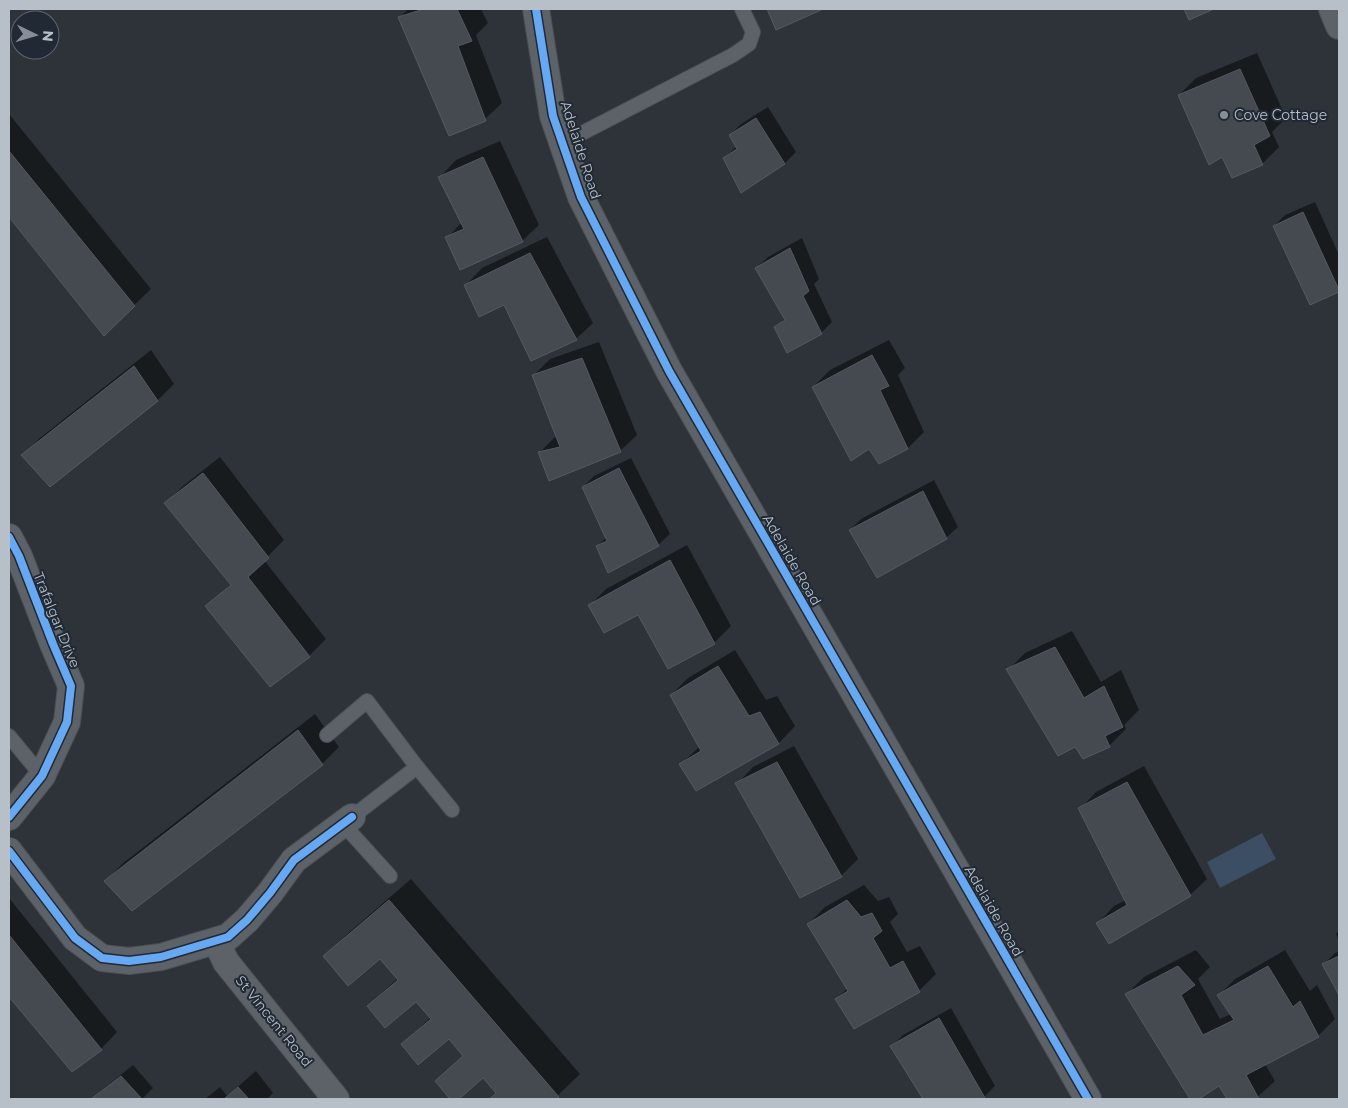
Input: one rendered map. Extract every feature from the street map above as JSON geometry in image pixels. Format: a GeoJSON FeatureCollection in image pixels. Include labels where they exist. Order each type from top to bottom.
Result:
{"type":"FeatureCollection","features":[{"type":"Feature","properties":{"kind":"street","name":"Adelaide Road"},"geometry":{"type":"LineString","coordinates":[[536,9],[553,116],[581,197],[669,371],[1088,1099]]}},
{"type":"Feature","properties":{"kind":"street"},"geometry":{"type":"LineString","coordinates":[[1332,9],[1339,26]]}},
{"type":"Feature","properties":{"kind":"street","name":"Trafalgar Drive"},"geometry":{"type":"LineString","coordinates":[[9,537],[19,556],[70,686],[68,722],[42,776],[9,817]]}},
{"type":"Feature","properties":{"kind":"street"},"geometry":{"type":"LineString","coordinates":[[9,851],[75,938],[102,958],[129,961],[161,957],[228,937],[248,920],[270,894],[294,860],[348,820]]}},
{"type":"Feature","properties":{"kind":"street","name":"St Vincent Road"},"geometry":{"type":"LineString","coordinates":[[216,940],[226,962],[336,1099]]}},
{"type":"Feature","properties":{"kind":"lane"},"geometry":{"type":"LineString","coordinates":[[563,143],[733,55],[749,44],[753,32],[742,9]]}},
{"type":"Feature","properties":{"kind":"lane"},"geometry":{"type":"LineString","coordinates":[[327,735],[367,701],[417,768],[452,810]]}},
{"type":"Feature","properties":{"kind":"lane"},"geometry":{"type":"LineString","coordinates":[[9,736],[42,776]]}},
{"type":"Feature","properties":{"kind":"lane"},"geometry":{"type":"LineString","coordinates":[[390,876],[348,820],[417,768]]}},
{"type":"Feature","properties":{"kind":"water"},"geometry":{"type":"Polygon","coordinates":[[[1262,833],[1276,859],[1220,888],[1207,862],[1262,833]]]}},
{"type":"Feature","properties":{"kind":"building"},"geometry":{"type":"Polygon","coordinates":[[[424,9],[457,9],[472,41],[458,46],[486,121],[449,136],[398,17],[424,9]]]}},
{"type":"Feature","properties":{"kind":"building"},"geometry":{"type":"Polygon","coordinates":[[[767,9],[821,9],[821,10],[776,30],[767,9]]]}},
{"type":"Feature","properties":{"kind":"building"},"geometry":{"type":"Polygon","coordinates":[[[1184,9],[1214,9],[1189,20],[1184,9]]]}},
{"type":"Feature","properties":{"kind":"building","name":"Cove Cottage"},"geometry":{"type":"Polygon","coordinates":[[[1240,69],[1270,136],[1254,145],[1263,165],[1232,178],[1222,157],[1209,165],[1178,95],[1240,69]]]}},
{"type":"Feature","properties":{"kind":"building"},"geometry":{"type":"Polygon","coordinates":[[[756,118],[785,164],[741,193],[723,158],[737,149],[729,135],[756,118]]]}},
{"type":"Feature","properties":{"kind":"building"},"geometry":{"type":"Polygon","coordinates":[[[9,151],[135,306],[104,336],[9,217],[9,151]]]}},
{"type":"Feature","properties":{"kind":"building"},"geometry":{"type":"Polygon","coordinates":[[[483,157],[523,242],[460,270],[445,237],[464,229],[438,177],[483,157]]]}},
{"type":"Feature","properties":{"kind":"building"},"geometry":{"type":"Polygon","coordinates":[[[1303,212],[1339,290],[1339,292],[1310,305],[1273,226],[1303,212]]]}},
{"type":"Feature","properties":{"kind":"building"},"geometry":{"type":"Polygon","coordinates":[[[790,248],[809,291],[803,296],[822,334],[787,353],[774,327],[785,320],[755,268],[790,248]]]}},
{"type":"Feature","properties":{"kind":"building"},"geometry":{"type":"Polygon","coordinates":[[[530,253],[577,340],[531,361],[504,305],[479,317],[464,285],[530,253]]]}},
{"type":"Feature","properties":{"kind":"building"},"geometry":{"type":"Polygon","coordinates":[[[872,355],[889,386],[880,390],[908,449],[879,464],[869,449],[851,461],[812,387],[872,355]]]}},
{"type":"Feature","properties":{"kind":"building"},"geometry":{"type":"Polygon","coordinates":[[[582,358],[621,452],[549,481],[538,452],[560,447],[532,375],[582,358]]]}},
{"type":"Feature","properties":{"kind":"building"},"geometry":{"type":"Polygon","coordinates":[[[134,366],[158,401],[50,487],[21,455],[134,366]]]}},
{"type":"Feature","properties":{"kind":"building"},"geometry":{"type":"Polygon","coordinates":[[[619,468],[659,546],[608,573],[596,546],[607,541],[582,487],[619,468]]]}},
{"type":"Feature","properties":{"kind":"building"},"geometry":{"type":"Polygon","coordinates":[[[203,473],[269,558],[248,577],[310,657],[270,687],[205,606],[231,585],[164,503],[203,473]]]}},
{"type":"Feature","properties":{"kind":"building"},"geometry":{"type":"Polygon","coordinates":[[[923,491],[947,539],[877,578],[849,530],[923,491]]]}},
{"type":"Feature","properties":{"kind":"building"},"geometry":{"type":"Polygon","coordinates":[[[670,560],[715,644],[668,669],[638,615],[604,633],[588,605],[670,560]]]}},
{"type":"Feature","properties":{"kind":"building"},"geometry":{"type":"Polygon","coordinates":[[[1055,647],[1084,698],[1104,686],[1123,727],[1105,736],[1110,747],[1083,759],[1075,747],[1058,756],[1006,669],[1055,647]]]}},
{"type":"Feature","properties":{"kind":"building"},"geometry":{"type":"Polygon","coordinates":[[[718,666],[749,716],[760,712],[779,744],[696,791],[679,764],[701,751],[670,695],[718,666]]]}},
{"type":"Feature","properties":{"kind":"building"},"geometry":{"type":"Polygon","coordinates":[[[298,730],[323,765],[132,911],[104,881],[298,730]]]}},
{"type":"Feature","properties":{"kind":"building"},"geometry":{"type":"Polygon","coordinates":[[[777,762],[842,877],[800,898],[735,783],[777,762]]]}},
{"type":"Feature","properties":{"kind":"building"},"geometry":{"type":"Polygon","coordinates":[[[1127,782],[1191,896],[1109,944],[1096,923],[1127,905],[1078,808],[1127,782]]]}},
{"type":"Feature","properties":{"kind":"building"},"geometry":{"type":"Polygon","coordinates":[[[389,900],[559,1097],[556,1099],[489,1099],[496,1093],[483,1078],[459,1099],[450,1099],[435,1081],[463,1056],[449,1039],[418,1065],[401,1044],[431,1019],[416,1002],[385,1028],[367,1006],[398,980],[380,959],[348,986],[323,956],[389,900]]]}},
{"type":"Feature","properties":{"kind":"building"},"geometry":{"type":"Polygon","coordinates":[[[847,900],[861,917],[872,913],[882,931],[873,938],[890,968],[903,961],[920,992],[854,1029],[835,999],[848,991],[807,924],[847,900]]]}},
{"type":"Feature","properties":{"kind":"building"},"geometry":{"type":"Polygon","coordinates":[[[9,935],[102,1050],[72,1072],[9,997],[9,935]]]}},
{"type":"Feature","properties":{"kind":"building"},"geometry":{"type":"Polygon","coordinates":[[[1339,956],[1339,995],[1322,964],[1339,956]]]}},
{"type":"Feature","properties":{"kind":"building"},"geometry":{"type":"Polygon","coordinates":[[[1178,966],[1195,985],[1181,995],[1203,1035],[1234,1020],[1217,995],[1268,966],[1293,1007],[1300,1001],[1319,1037],[1246,1075],[1259,1099],[1227,1099],[1219,1086],[1199,1099],[1190,1099],[1125,994],[1178,966]]]}},
{"type":"Feature","properties":{"kind":"building"},"geometry":{"type":"Polygon","coordinates":[[[939,1018],[985,1098],[923,1099],[890,1046],[939,1018]]]}},
{"type":"Feature","properties":{"kind":"building"},"geometry":{"type":"Polygon","coordinates":[[[121,1076],[142,1099],[91,1099],[121,1076]]]}},
{"type":"Feature","properties":{"kind":"building"},"geometry":{"type":"Polygon","coordinates":[[[238,1087],[249,1099],[224,1099],[238,1087]]]}},
{"type":"Feature","properties":{"kind":"cycle path"},"geometry":{"type":"LineString","coordinates":[[536,9],[553,116],[581,197],[669,371],[1088,1099]]}},
{"type":"Feature","properties":{"kind":"cycle path"},"geometry":{"type":"LineString","coordinates":[[9,537],[19,556],[71,686],[67,722],[42,776],[9,817]]}},
{"type":"Feature","properties":{"kind":"cycle path"},"geometry":{"type":"LineString","coordinates":[[9,851],[75,938],[102,958],[129,961],[161,957],[228,937],[247,920],[294,860],[352,817]]}},
{"type":"Feature","properties":{"kind":"place","name":"Cove Cottage"},"geometry":{"type":"Point","coordinates":[1224,115]}}]}
